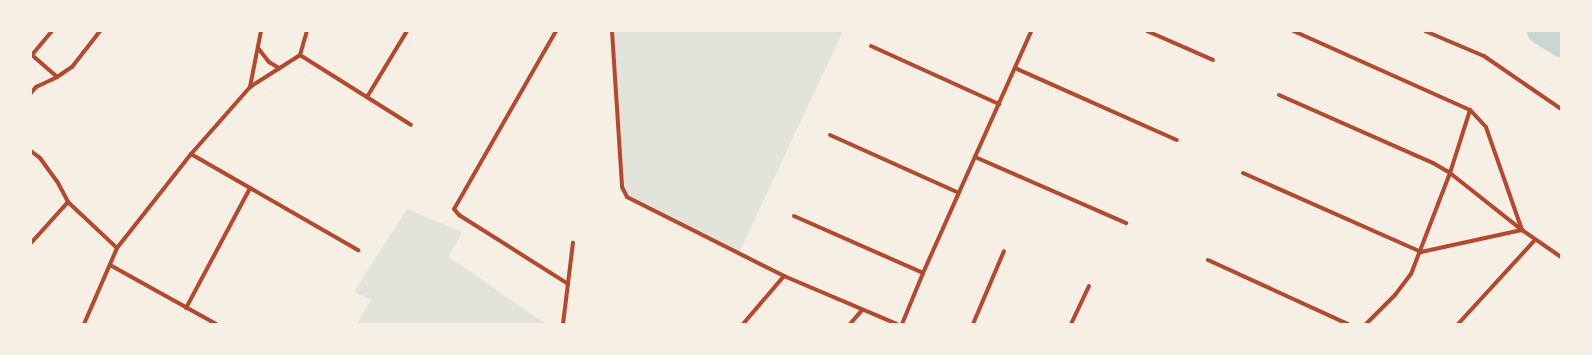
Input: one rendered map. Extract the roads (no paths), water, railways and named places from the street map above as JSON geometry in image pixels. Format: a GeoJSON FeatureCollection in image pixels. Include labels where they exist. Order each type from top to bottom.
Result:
{"type":"FeatureCollection","features":[{"type":"Feature","properties":{"kind":"street"},"geometry":{"type":"LineString","coordinates":[[52,31],[32,55],[57,78]]}},
{"type":"Feature","properties":{"kind":"street"},"geometry":{"type":"LineString","coordinates":[[31,93],[36,87],[57,78],[72,67],[100,31]]}},
{"type":"Feature","properties":{"kind":"street"},"geometry":{"type":"LineString","coordinates":[[250,87],[261,31]]}},
{"type":"Feature","properties":{"kind":"street"},"geometry":{"type":"LineString","coordinates":[[84,324],[117,248],[191,154],[250,87],[300,55],[307,31]]}},
{"type":"Feature","properties":{"kind":"street"},"geometry":{"type":"LineString","coordinates":[[367,97],[407,31]]}},
{"type":"Feature","properties":{"kind":"street"},"geometry":{"type":"LineString","coordinates":[[556,31],[454,209],[459,215],[568,284]]}},
{"type":"Feature","properties":{"kind":"street"},"geometry":{"type":"LineString","coordinates":[[612,31],[622,187],[627,197],[784,276],[897,324]]}},
{"type":"Feature","properties":{"kind":"street"},"geometry":{"type":"LineString","coordinates":[[902,324],[923,273],[1031,31]]}},
{"type":"Feature","properties":{"kind":"street"},"geometry":{"type":"LineString","coordinates":[[1147,31],[1213,60]]}},
{"type":"Feature","properties":{"kind":"street"},"geometry":{"type":"LineString","coordinates":[[1293,31],[1470,110],[1486,127],[1522,230]]}},
{"type":"Feature","properties":{"kind":"street"},"geometry":{"type":"LineString","coordinates":[[1424,31],[1484,56],[1561,109]]}},
{"type":"Feature","properties":{"kind":"street"},"geometry":{"type":"LineString","coordinates":[[871,46],[999,104]]}},
{"type":"Feature","properties":{"kind":"street"},"geometry":{"type":"LineString","coordinates":[[258,48],[269,62],[280,68]]}},
{"type":"Feature","properties":{"kind":"street"},"geometry":{"type":"LineString","coordinates":[[300,55],[411,125]]}},
{"type":"Feature","properties":{"kind":"street"},"geometry":{"type":"LineString","coordinates":[[1015,68],[1176,140]]}},
{"type":"Feature","properties":{"kind":"street"},"geometry":{"type":"LineString","coordinates":[[1279,95],[1433,163],[1450,173],[1535,240],[1561,257]]}},
{"type":"Feature","properties":{"kind":"street"},"geometry":{"type":"LineString","coordinates":[[1366,324],[1395,296],[1411,274],[1450,173],[1470,110]]}},
{"type":"Feature","properties":{"kind":"street"},"geometry":{"type":"LineString","coordinates":[[830,135],[959,193]]}},
{"type":"Feature","properties":{"kind":"street"},"geometry":{"type":"LineString","coordinates":[[31,151],[40,158],[57,181],[68,202],[117,248]]}},
{"type":"Feature","properties":{"kind":"street"},"geometry":{"type":"LineString","coordinates":[[191,154],[358,250]]}},
{"type":"Feature","properties":{"kind":"street"},"geometry":{"type":"LineString","coordinates":[[975,157],[1126,223]]}},
{"type":"Feature","properties":{"kind":"street"},"geometry":{"type":"LineString","coordinates":[[1243,173],[1420,252],[1522,230]]}},
{"type":"Feature","properties":{"kind":"street"},"geometry":{"type":"LineString","coordinates":[[186,308],[250,188]]}},
{"type":"Feature","properties":{"kind":"street"},"geometry":{"type":"LineString","coordinates":[[31,243],[68,202]]}},
{"type":"Feature","properties":{"kind":"street"},"geometry":{"type":"LineString","coordinates":[[794,216],[923,273]]}},
{"type":"Feature","properties":{"kind":"street"},"geometry":{"type":"LineString","coordinates":[[1458,324],[1535,240]]}},
{"type":"Feature","properties":{"kind":"street"},"geometry":{"type":"LineString","coordinates":[[563,324],[573,243]]}},
{"type":"Feature","properties":{"kind":"street"},"geometry":{"type":"LineString","coordinates":[[973,324],[1004,250]]}},
{"type":"Feature","properties":{"kind":"street"},"geometry":{"type":"LineString","coordinates":[[1208,260],[1348,324]]}},
{"type":"Feature","properties":{"kind":"street"},"geometry":{"type":"LineString","coordinates":[[110,265],[216,324]]}},
{"type":"Feature","properties":{"kind":"street"},"geometry":{"type":"LineString","coordinates":[[743,324],[784,276]]}},
{"type":"Feature","properties":{"kind":"street"},"geometry":{"type":"LineString","coordinates":[[1071,324],[1088,286]]}},
{"type":"Feature","properties":{"kind":"street"},"geometry":{"type":"LineString","coordinates":[[850,324],[862,310]]}},
{"type":"Feature","properties":{"kind":"waterway"},"geometry":{"type":"LineString","coordinates":[[1540,31],[1561,44]]}}]}
